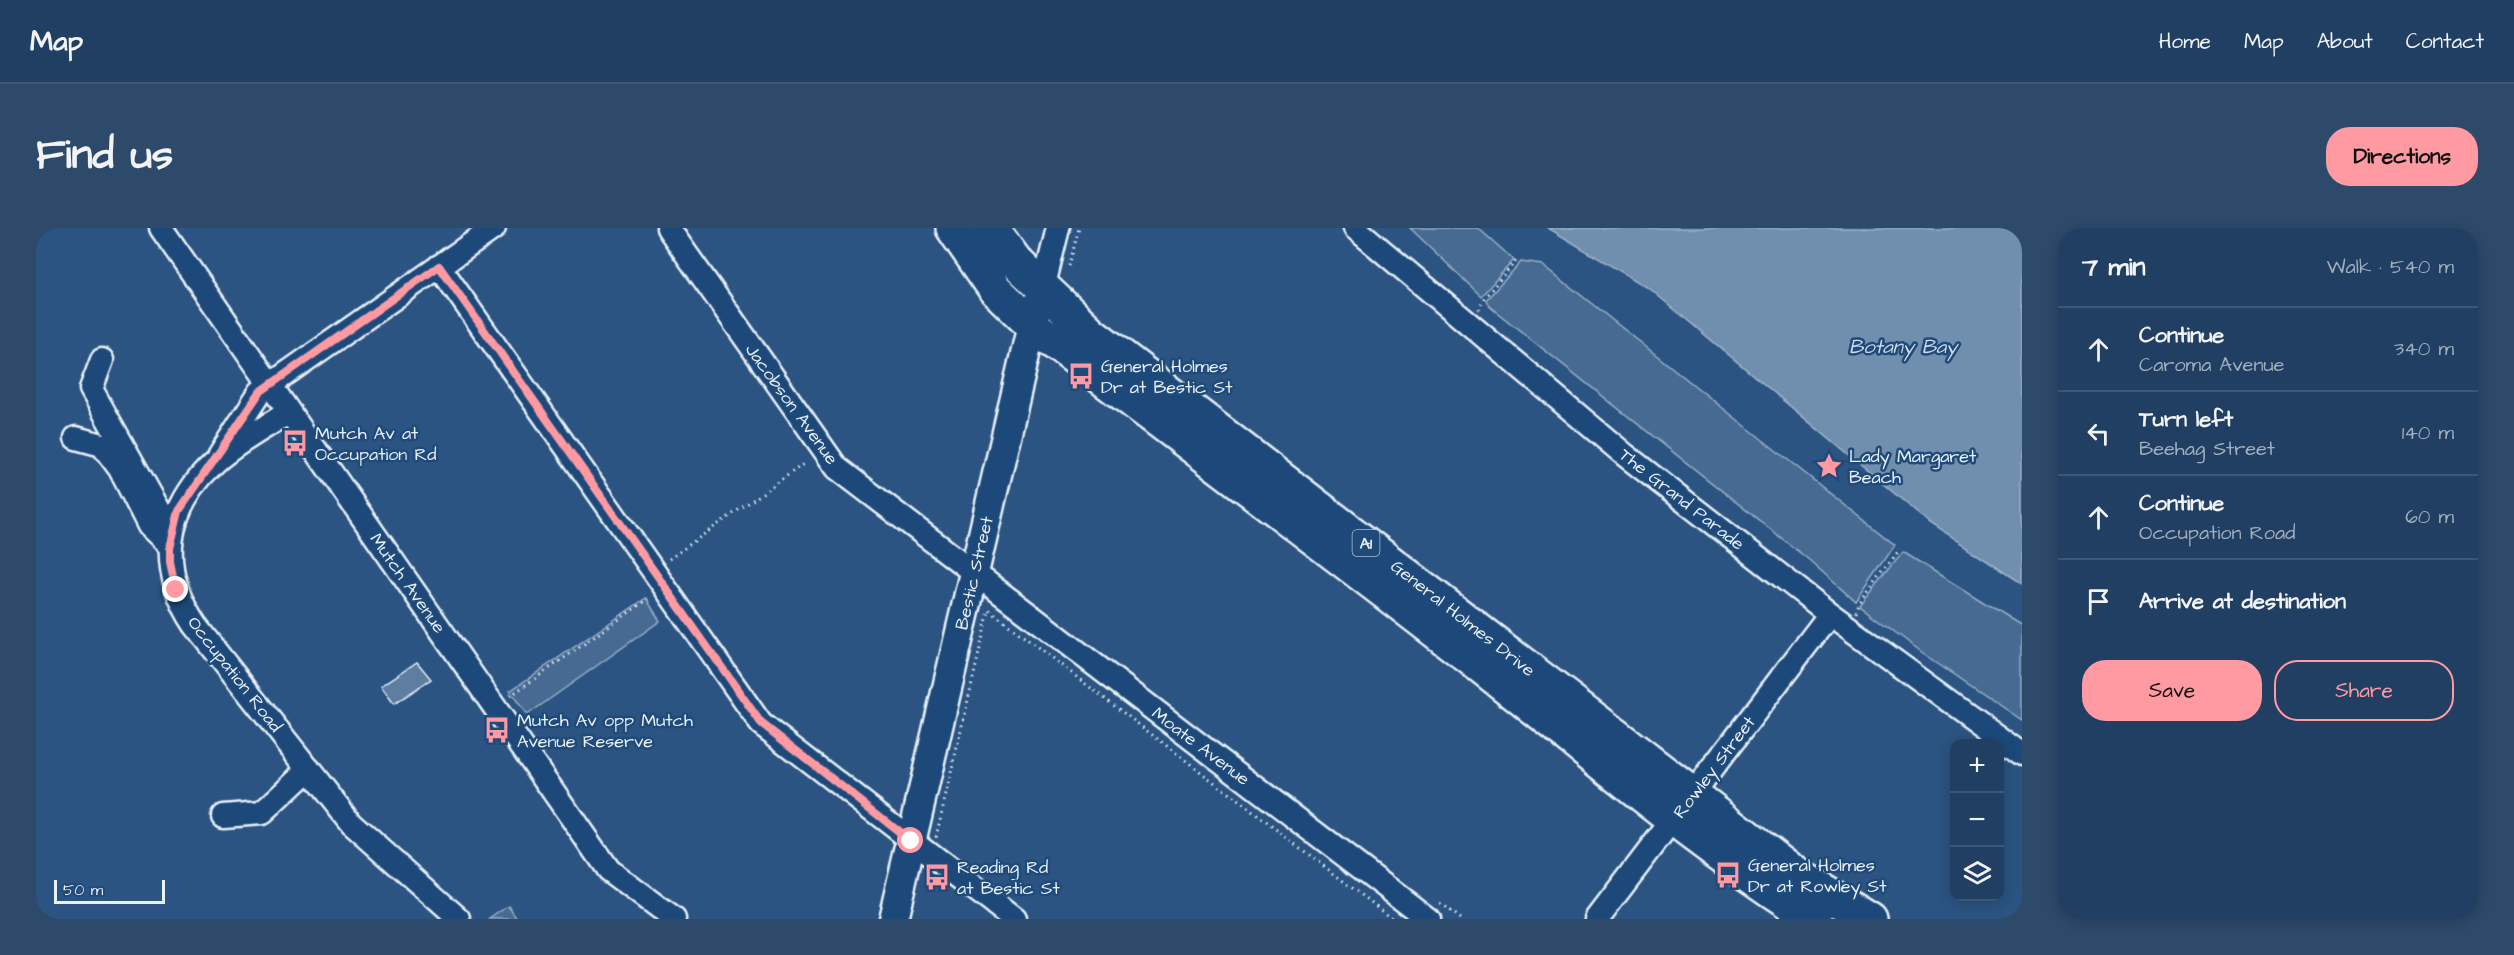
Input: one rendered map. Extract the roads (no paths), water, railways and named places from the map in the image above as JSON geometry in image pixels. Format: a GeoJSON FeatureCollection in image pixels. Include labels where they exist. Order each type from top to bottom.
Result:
{"type":"FeatureCollection","features":[{"type":"Feature","properties":{"kind":"highway","name":"General Holmes Drive"},"geometry":{"type":"LineString","coordinates":[[953,228],[995,290],[1032,325],[1468,657],[1684,807],[1870,919]]}},
{"type":"Feature","properties":{"kind":"highway","name":"General Holmes Drive"},"geometry":{"type":"LineString","coordinates":[[991,228],[1016,262],[1055,282],[1091,333],[1684,807],[1779,896],[1815,919]]}},
{"type":"Feature","properties":{"kind":"main road","name":"Bestic Street"},"geometry":{"type":"LineString","coordinates":[[893,919],[924,840],[974,573],[1032,325],[1055,282]]}},
{"type":"Feature","properties":{"kind":"street","name":"Mutch Avenue"},"geometry":{"type":"LineString","coordinates":[[161,228],[608,870],[674,919]]}},
{"type":"Feature","properties":{"kind":"street"},"geometry":{"type":"LineString","coordinates":[[214,463],[260,392],[494,228]]}},
{"type":"Feature","properties":{"kind":"street","name":"Jacobson Avenue"},"geometry":{"type":"LineString","coordinates":[[668,228],[837,468],[974,573]]}},
{"type":"Feature","properties":{"kind":"street","name":"Bestic Street"},"geometry":{"type":"LineString","coordinates":[[1055,282],[1058,228]]}},
{"type":"Feature","properties":{"kind":"street","name":"The Grand Parade"},"geometry":{"type":"LineString","coordinates":[[1355,228],[1625,455],[1830,614],[2022,754]]}},
{"type":"Feature","properties":{"kind":"street"},"geometry":{"type":"LineString","coordinates":[[439,266],[761,723],[924,840],[1014,919]]}},
{"type":"Feature","properties":{"kind":"street"},"geometry":{"type":"LineString","coordinates":[[102,360],[91,389],[171,539]]}},
{"type":"Feature","properties":{"kind":"street","name":"Occupation Road"},"geometry":{"type":"LineString","coordinates":[[289,412],[214,463],[186,500],[171,539],[172,576],[176,590],[188,615],[351,823],[459,919]]}},
{"type":"Feature","properties":{"kind":"street"},"geometry":{"type":"LineString","coordinates":[[76,438],[102,445],[120,469],[149,526],[171,539]]}},
{"type":"Feature","properties":{"kind":"street","name":"Moate Avenue"},"geometry":{"type":"LineString","coordinates":[[974,573],[1428,919]]}},
{"type":"Feature","properties":{"kind":"street","name":"Rowley Street"},"geometry":{"type":"LineString","coordinates":[[1597,919],[1830,614]]}},
{"type":"Feature","properties":{"kind":"street"},"geometry":{"type":"LineString","coordinates":[[223,816],[262,813],[309,769]]}},
{"type":"Feature","properties":{"kind":"water","name":"Botany Bay"},"geometry":{"type":"Polygon","coordinates":[[[1548,228],[2022,228],[2022,584],[1931,524],[1650,289],[1548,228]]]}},
{"type":"Feature","properties":{"kind":"place","name":"General Holmes Dr at Bestic St"},"geometry":{"type":"Point","coordinates":[1081,376]}},
{"type":"Feature","properties":{"kind":"place","name":"Mutch Av at Occupation Rd"},"geometry":{"type":"Point","coordinates":[295,443]}},
{"type":"Feature","properties":{"kind":"place","name":"Lady Margaret Beach"},"geometry":{"type":"Point","coordinates":[1829,466]}},
{"type":"Feature","properties":{"kind":"place","name":"Mutch Av opp Mutch Avenue Reserve"},"geometry":{"type":"Point","coordinates":[497,730]}},
{"type":"Feature","properties":{"kind":"place","name":"General Holmes Dr at Rowley St"},"geometry":{"type":"Point","coordinates":[1728,875]}},
{"type":"Feature","properties":{"kind":"place","name":"Reading Rd at Bestic St"},"geometry":{"type":"Point","coordinates":[937,877]}}]}
